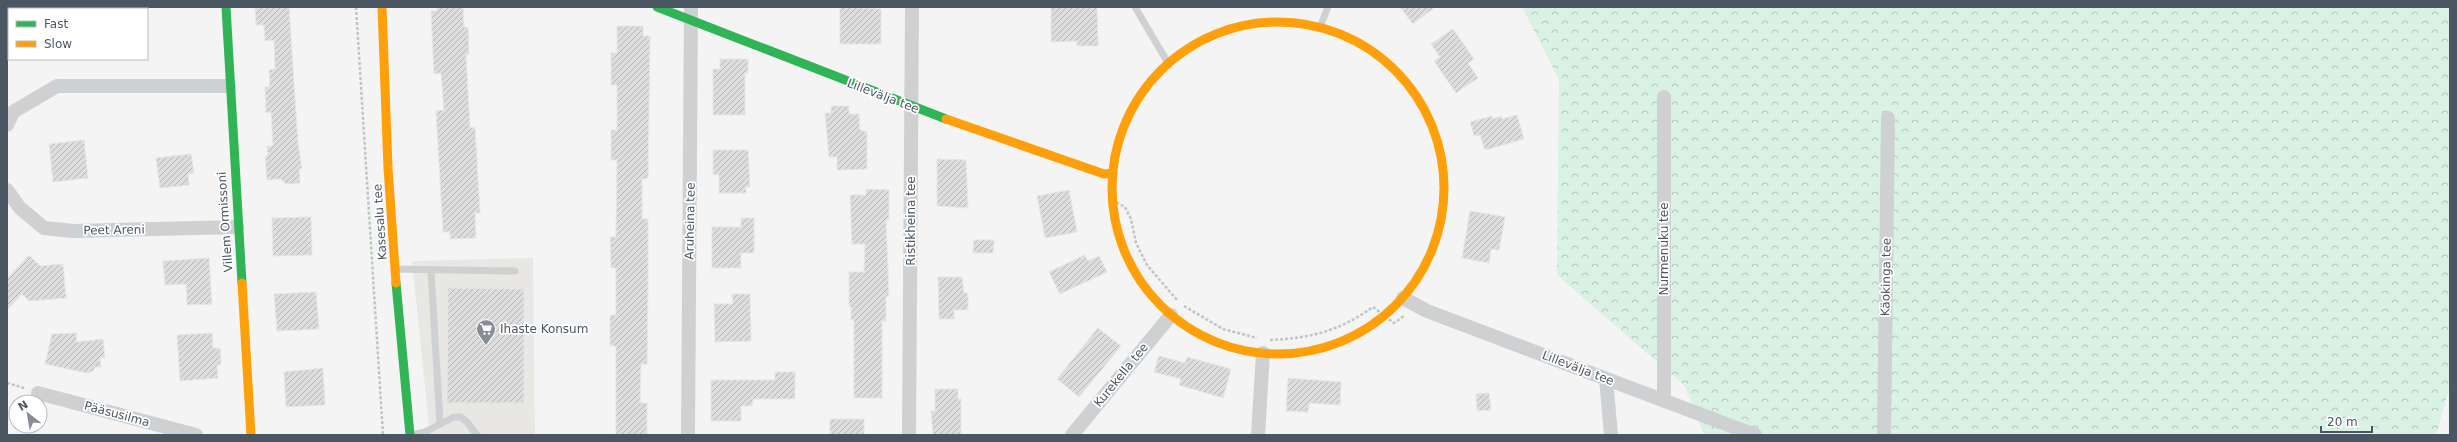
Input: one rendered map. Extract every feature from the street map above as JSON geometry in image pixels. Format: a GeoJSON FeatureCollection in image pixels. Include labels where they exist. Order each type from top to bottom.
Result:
{"type":"FeatureCollection","features":[{"type":"Feature","properties":{"kind":"street","name":"Villem Ormissoni"},"geometry":{"type":"LineString","coordinates":[[226,7],[237,227],[251,435]]}},
{"type":"Feature","properties":{"kind":"street","name":"Kasesalu tee"},"geometry":{"type":"LineString","coordinates":[[382,7],[384,93],[395,269],[411,435]]}},
{"type":"Feature","properties":{"kind":"street","name":"Lillevälja tee"},"geometry":{"type":"LineString","coordinates":[[657,7],[691,13],[913,108],[1104,174],[1113,173]]}},
{"type":"Feature","properties":{"kind":"street","name":"Ristikheina tee"},"geometry":{"type":"LineString","coordinates":[[909,435],[913,108],[912,7]]}},
{"type":"Feature","properties":{"kind":"street","name":"Aruheina tee"},"geometry":{"type":"LineString","coordinates":[[688,435],[691,13]]}},
{"type":"Feature","properties":{"kind":"street"},"geometry":{"type":"LineString","coordinates":[[1288,22],[1320,27],[1350,38],[1377,54],[1400,75],[1419,100],[1433,128],[1442,166],[1444,189],[1441,221],[1432,251],[1417,278],[1403,298],[1369,327],[1336,343],[1300,352],[1264,346],[1238,349],[1214,341],[1191,329],[1170,314],[1152,296],[1130,263],[1116,226],[1112,200],[1113,173],[1118,142],[1130,113],[1147,86],[1168,63],[1195,44],[1224,31],[1256,23],[1288,22]]}},
{"type":"Feature","properties":{"kind":"street"},"geometry":{"type":"LineString","coordinates":[[7,125],[13,112],[57,86],[229,86]]}},
{"type":"Feature","properties":{"kind":"street","name":"Nurmenuku tee"},"geometry":{"type":"LineString","coordinates":[[1664,97],[1664,400]]}},
{"type":"Feature","properties":{"kind":"street","name":"Käokinga tee"},"geometry":{"type":"LineString","coordinates":[[1884,435],[1888,118]]}},
{"type":"Feature","properties":{"kind":"street","name":"Peet Areni"},"geometry":{"type":"LineString","coordinates":[[7,190],[20,208],[44,228],[73,231],[237,227]]}},
{"type":"Feature","properties":{"kind":"street","name":"Lillevälja tee"},"geometry":{"type":"LineString","coordinates":[[1403,298],[1427,311],[1755,435]]}},
{"type":"Feature","properties":{"kind":"street","name":"Kurekella tee"},"geometry":{"type":"LineString","coordinates":[[1072,435],[1170,314]]}},
{"type":"Feature","properties":{"kind":"street"},"geometry":{"type":"LineString","coordinates":[[1258,435],[1264,346]]}},
{"type":"Feature","properties":{"kind":"street"},"geometry":{"type":"LineString","coordinates":[[1606,379],[1611,435]]}},
{"type":"Feature","properties":{"kind":"street","name":"Pääsusilma"},"geometry":{"type":"LineString","coordinates":[[38,393],[196,435]]}},
{"type":"Feature","properties":{"kind":"lane"},"geometry":{"type":"LineString","coordinates":[[1135,7],[1168,63]]}},
{"type":"Feature","properties":{"kind":"lane"},"geometry":{"type":"LineString","coordinates":[[1320,27],[1328,7]]}},
{"type":"Feature","properties":{"kind":"lane"},"geometry":{"type":"LineString","coordinates":[[395,269],[431,271],[515,271]]}},
{"type":"Feature","properties":{"kind":"lane"},"geometry":{"type":"LineString","coordinates":[[431,271],[440,423]]}},
{"type":"Feature","properties":{"kind":"lane"},"geometry":{"type":"LineString","coordinates":[[411,435],[425,432],[454,416],[461,417],[477,435]]}},
{"type":"Feature","properties":{"kind":"path"},"geometry":{"type":"LineString","coordinates":[[356,7],[383,435]]}},
{"type":"Feature","properties":{"kind":"path"},"geometry":{"type":"LineString","coordinates":[[1112,200],[1125,207],[1131,219],[1136,242],[1147,265],[1159,282],[1177,300],[1223,329],[1260,339]]}},
{"type":"Feature","properties":{"kind":"path"},"geometry":{"type":"LineString","coordinates":[[1264,346],[1316,336],[1352,322],[1373,307],[1385,314],[1394,322],[1400,316],[1407,316]]}},
{"type":"Feature","properties":{"kind":"shaded area"},"geometry":{"type":"Polygon","coordinates":[[[533,258],[535,435],[430,435],[412,261],[533,258]]]}},
{"type":"Feature","properties":{"kind":"green space"},"geometry":{"type":"Polygon","coordinates":[[[1522,7],[2450,7],[2450,385],[2436,435],[1704,435],[1685,386],[1557,275],[1559,80],[1522,7]]]}},
{"type":"Feature","properties":{"kind":"building"},"geometry":{"type":"Polygon","coordinates":[[[289,7],[298,144],[302,169],[299,169],[300,183],[286,184],[281,179],[267,180],[265,157],[268,155],[267,146],[273,146],[271,112],[266,113],[265,87],[270,87],[269,70],[275,69],[274,40],[265,41],[264,25],[256,25],[255,8],[289,7]]]}},
{"type":"Feature","properties":{"kind":"building"},"geometry":{"type":"Polygon","coordinates":[[[437,7],[463,7],[464,27],[468,27],[469,54],[466,55],[470,128],[475,127],[480,213],[475,213],[476,238],[450,239],[450,232],[443,232],[436,111],[444,110],[441,73],[434,74],[431,11],[437,11],[437,7]]]}},
{"type":"Feature","properties":{"kind":"building"},"geometry":{"type":"Polygon","coordinates":[[[840,7],[881,9],[881,44],[840,44],[840,7]]]}},
{"type":"Feature","properties":{"kind":"building"},"geometry":{"type":"Polygon","coordinates":[[[1051,7],[1097,8],[1098,46],[1077,46],[1077,41],[1051,42],[1051,7]]]}},
{"type":"Feature","properties":{"kind":"building"},"geometry":{"type":"Polygon","coordinates":[[[1400,7],[1435,7],[1413,24],[1400,7]]]}},
{"type":"Feature","properties":{"kind":"building"},"geometry":{"type":"Polygon","coordinates":[[[617,26],[643,26],[643,36],[650,36],[648,178],[642,179],[642,219],[648,219],[647,364],[641,364],[640,403],[647,403],[647,435],[616,435],[616,346],[610,346],[610,315],[616,315],[616,268],[611,268],[610,237],[616,237],[617,160],[611,160],[611,130],[617,130],[617,85],[611,85],[611,53],[617,53],[617,26]]]}},
{"type":"Feature","properties":{"kind":"building"},"geometry":{"type":"Polygon","coordinates":[[[1453,29],[1474,59],[1468,63],[1478,78],[1456,93],[1434,61],[1440,57],[1431,44],[1453,29]]]}},
{"type":"Feature","properties":{"kind":"building"},"geometry":{"type":"Polygon","coordinates":[[[720,59],[748,59],[748,73],[745,73],[745,115],[713,115],[713,69],[720,69],[720,59]]]}},
{"type":"Feature","properties":{"kind":"building"},"geometry":{"type":"Polygon","coordinates":[[[831,106],[849,106],[849,114],[859,114],[860,130],[867,132],[867,169],[837,170],[837,157],[829,157],[825,113],[831,113],[831,106]]]}},
{"type":"Feature","properties":{"kind":"building"},"geometry":{"type":"Polygon","coordinates":[[[1517,115],[1524,139],[1485,150],[1480,135],[1474,136],[1470,122],[1492,116],[1493,119],[1501,116],[1502,119],[1517,115]]]}},
{"type":"Feature","properties":{"kind":"building"},"geometry":{"type":"Polygon","coordinates":[[[84,140],[88,178],[53,182],[49,144],[84,140]]]}},
{"type":"Feature","properties":{"kind":"building"},"geometry":{"type":"Polygon","coordinates":[[[713,150],[748,150],[750,187],[746,187],[746,193],[719,193],[719,175],[713,174],[713,150]]]}},
{"type":"Feature","properties":{"kind":"building"},"geometry":{"type":"Polygon","coordinates":[[[191,154],[194,173],[188,174],[189,185],[160,188],[156,158],[191,154]]]}},
{"type":"Feature","properties":{"kind":"building"},"geometry":{"type":"Polygon","coordinates":[[[937,159],[966,160],[968,208],[937,206],[937,159]]]}},
{"type":"Feature","properties":{"kind":"building"},"geometry":{"type":"Polygon","coordinates":[[[866,189],[889,190],[889,220],[886,220],[889,296],[886,296],[886,321],[882,321],[882,398],[854,398],[854,320],[851,320],[851,307],[849,306],[849,272],[864,272],[865,244],[852,244],[850,195],[866,195],[866,189]]]}},
{"type":"Feature","properties":{"kind":"building"},"geometry":{"type":"Polygon","coordinates":[[[1069,190],[1077,232],[1045,238],[1037,196],[1069,190]]]}},
{"type":"Feature","properties":{"kind":"building"},"geometry":{"type":"Polygon","coordinates":[[[1470,211],[1505,217],[1499,250],[1491,249],[1489,263],[1462,258],[1470,211]]]}},
{"type":"Feature","properties":{"kind":"building"},"geometry":{"type":"Polygon","coordinates":[[[311,217],[312,255],[273,256],[272,218],[311,217]]]}},
{"type":"Feature","properties":{"kind":"building"},"geometry":{"type":"Polygon","coordinates":[[[741,218],[754,218],[754,253],[741,253],[741,268],[712,268],[712,227],[741,227],[741,218]]]}},
{"type":"Feature","properties":{"kind":"building"},"geometry":{"type":"Polygon","coordinates":[[[974,240],[994,240],[993,253],[973,253],[974,240]]]}},
{"type":"Feature","properties":{"kind":"building"},"geometry":{"type":"Polygon","coordinates":[[[29,255],[40,266],[63,264],[66,298],[29,301],[22,294],[7,310],[7,279],[29,255]]]}},
{"type":"Feature","properties":{"kind":"building"},"geometry":{"type":"Polygon","coordinates":[[[1085,255],[1088,261],[1099,256],[1107,272],[1060,294],[1049,272],[1085,255]]]}},
{"type":"Feature","properties":{"kind":"building"},"geometry":{"type":"Polygon","coordinates":[[[209,258],[212,304],[187,305],[186,284],[165,285],[163,261],[209,258]]]}},
{"type":"Feature","properties":{"kind":"building"},"geometry":{"type":"Polygon","coordinates":[[[938,277],[962,277],[964,293],[968,293],[968,310],[954,310],[954,319],[939,319],[938,277]]]}},
{"type":"Feature","properties":{"kind":"building","name":"Ihaste Konsum"},"geometry":{"type":"Polygon","coordinates":[[[448,288],[524,289],[524,403],[447,403],[448,288]]]}},
{"type":"Feature","properties":{"kind":"building"},"geometry":{"type":"Polygon","coordinates":[[[316,292],[319,329],[277,331],[274,294],[316,292]]]}},
{"type":"Feature","properties":{"kind":"building"},"geometry":{"type":"Polygon","coordinates":[[[732,294],[750,294],[751,341],[715,342],[714,304],[733,304],[732,294]]]}},
{"type":"Feature","properties":{"kind":"building"},"geometry":{"type":"Polygon","coordinates":[[[1098,328],[1121,346],[1079,397],[1057,379],[1098,328]]]}},
{"type":"Feature","properties":{"kind":"building"},"geometry":{"type":"Polygon","coordinates":[[[77,333],[76,342],[103,339],[105,358],[100,358],[101,367],[95,367],[93,371],[87,373],[45,364],[52,334],[77,333]]]}},
{"type":"Feature","properties":{"kind":"building"},"geometry":{"type":"Polygon","coordinates":[[[212,333],[213,348],[220,348],[221,365],[217,365],[218,378],[180,381],[177,335],[212,333]]]}},
{"type":"Feature","properties":{"kind":"building"},"geometry":{"type":"Polygon","coordinates":[[[1159,356],[1185,363],[1187,357],[1231,369],[1223,398],[1179,385],[1181,379],[1154,372],[1159,356]]]}},
{"type":"Feature","properties":{"kind":"building"},"geometry":{"type":"Polygon","coordinates":[[[323,368],[325,405],[286,407],[284,372],[323,368]]]}},
{"type":"Feature","properties":{"kind":"building"},"geometry":{"type":"Polygon","coordinates":[[[775,372],[795,372],[795,399],[753,399],[752,406],[741,406],[741,421],[711,421],[711,380],[775,380],[775,372]]]}},
{"type":"Feature","properties":{"kind":"building"},"geometry":{"type":"Polygon","coordinates":[[[1288,378],[1341,382],[1340,405],[1309,403],[1308,412],[1286,411],[1288,378]]]}},
{"type":"Feature","properties":{"kind":"building"},"geometry":{"type":"Polygon","coordinates":[[[935,389],[958,389],[958,399],[961,399],[961,435],[933,435],[931,411],[935,411],[935,389]]]}},
{"type":"Feature","properties":{"kind":"building"},"geometry":{"type":"Polygon","coordinates":[[[1489,393],[1491,410],[1477,411],[1476,394],[1489,393]]]}},
{"type":"Feature","properties":{"kind":"building"},"geometry":{"type":"Polygon","coordinates":[[[830,419],[864,419],[864,435],[830,435],[830,419]]]}},
{"type":"Feature","properties":{"kind":"traffic: fast"},"geometry":{"type":"LineString","coordinates":[[226,7],[242,283]]}},
{"type":"Feature","properties":{"kind":"traffic: fast"},"geometry":{"type":"LineString","coordinates":[[657,7],[946,119]]}},
{"type":"Feature","properties":{"kind":"traffic: fast"},"geometry":{"type":"LineString","coordinates":[[396,283],[410,435]]}},
{"type":"Feature","properties":{"kind":"traffic: slow"},"geometry":{"type":"LineString","coordinates":[[382,7],[388,168],[396,283]]}},
{"type":"Feature","properties":{"kind":"traffic: slow"},"geometry":{"type":"LineString","coordinates":[[1278,22],[1310,26],[1341,35],[1370,50],[1395,71],[1416,96],[1431,125],[1440,156],[1444,188],[1440,220],[1431,251],[1416,280],[1395,305],[1370,326],[1341,341],[1310,350],[1278,354],[1246,350],[1215,341],[1186,326],[1161,305],[1140,280],[1125,251],[1116,220],[1112,188],[1116,156],[1125,125],[1140,96],[1161,71],[1186,50],[1215,35],[1246,26],[1278,22]]}},
{"type":"Feature","properties":{"kind":"traffic: slow"},"geometry":{"type":"LineString","coordinates":[[946,119],[1104,174],[1113,173]]}},
{"type":"Feature","properties":{"kind":"traffic: slow"},"geometry":{"type":"LineString","coordinates":[[242,283],[251,435]]}},
{"type":"Feature","properties":{"kind":"place","name":"Ihaste Konsum"},"geometry":{"type":"Point","coordinates":[486,346]}}]}
